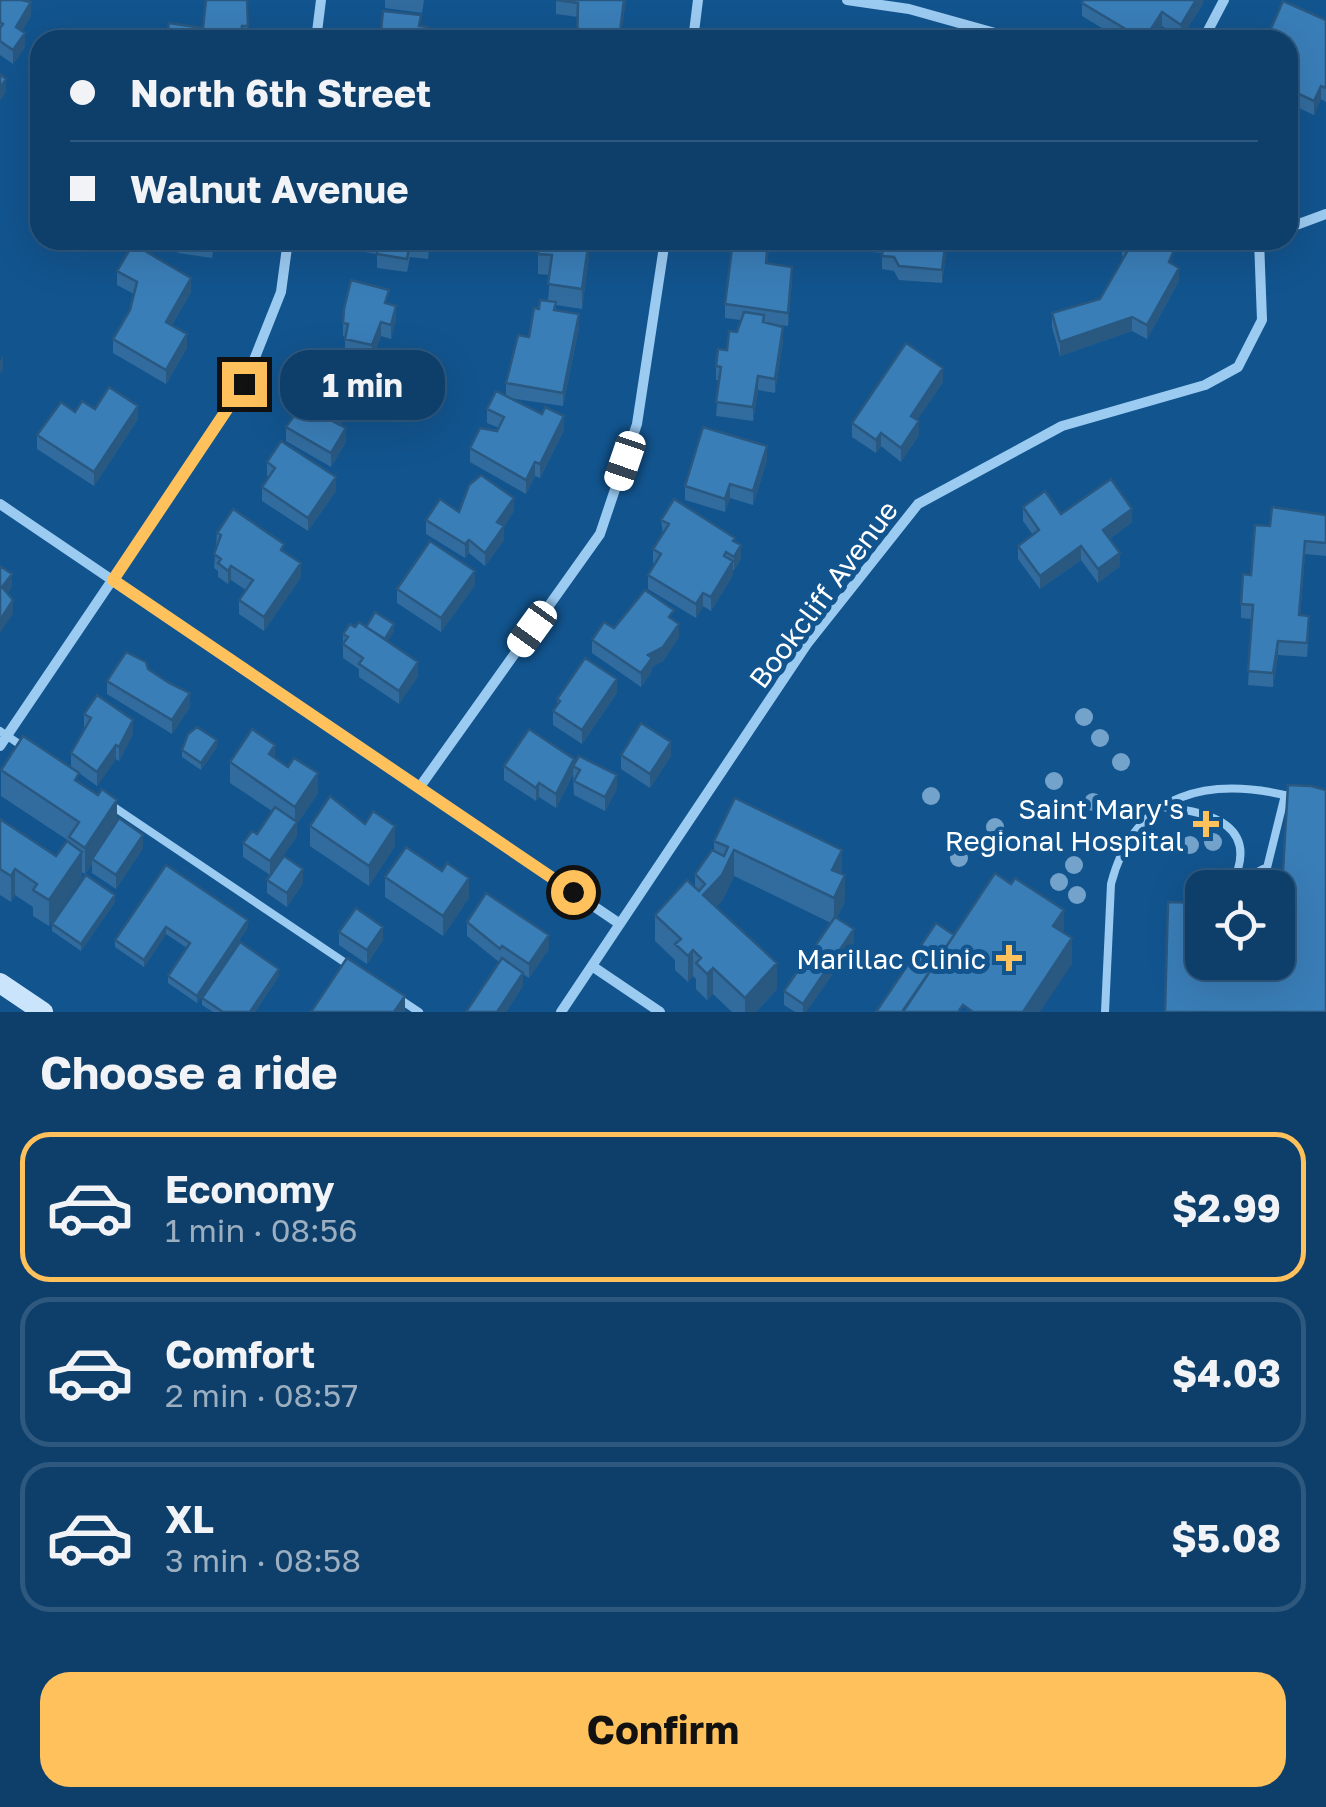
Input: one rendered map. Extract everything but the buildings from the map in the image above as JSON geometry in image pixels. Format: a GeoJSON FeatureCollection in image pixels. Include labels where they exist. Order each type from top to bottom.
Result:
{"type":"FeatureCollection","features":[{"type":"Feature","properties":{"kind":"main road"},"geometry":{"type":"LineString","coordinates":[[0,983],[43,1012]]}},
{"type":"Feature","properties":{"kind":"street"},"geometry":{"type":"LineString","coordinates":[[318,30],[322,0]]}},
{"type":"Feature","properties":{"kind":"street"},"geometry":{"type":"LineString","coordinates":[[694,30],[698,0]]}},
{"type":"Feature","properties":{"kind":"street"},"geometry":{"type":"LineString","coordinates":[[846,0],[910,5],[989,30]]}},
{"type":"Feature","properties":{"kind":"street"},"geometry":{"type":"LineString","coordinates":[[1208,30],[1224,0]]}},
{"type":"Feature","properties":{"kind":"street"},"geometry":{"type":"LineString","coordinates":[[1298,224],[1326,214]]}},
{"type":"Feature","properties":{"kind":"street"},"geometry":{"type":"LineString","coordinates":[[2,737],[244,384],[281,292],[287,250]]}},
{"type":"Feature","properties":{"kind":"street"},"geometry":{"type":"LineString","coordinates":[[418,788],[600,534],[637,424],[663,250]]}},
{"type":"Feature","properties":{"kind":"street","name":"Bookcliff Avenue"},"geometry":{"type":"LineString","coordinates":[[561,1012],[808,644],[918,504],[1062,426],[1204,384],[1238,367],[1262,320],[1259,250]]}},
{"type":"Feature","properties":{"kind":"street"},"geometry":{"type":"LineString","coordinates":[[0,504],[620,924]]}},
{"type":"Feature","properties":{"kind":"street"},"geometry":{"type":"LineString","coordinates":[[592,966],[660,1012]]}},
{"type":"Feature","properties":{"kind":"lane"},"geometry":{"type":"LineString","coordinates":[[2,737],[38,756]]}},
{"type":"Feature","properties":{"kind":"lane"},"geometry":{"type":"LineString","coordinates":[[1105,1012],[1110,901],[1116,866],[1134,834],[1161,807],[1178,797],[1216,787],[1308,800]]}},
{"type":"Feature","properties":{"kind":"lane"},"geometry":{"type":"LineString","coordinates":[[1263,869],[1284,795]]}},
{"type":"Feature","properties":{"kind":"lane"},"geometry":{"type":"LineString","coordinates":[[104,800],[369,978]]}},
{"type":"Feature","properties":{"kind":"lane"},"geometry":{"type":"LineString","coordinates":[[1161,807],[1198,810],[1229,828],[1242,848],[1240,870]]}},
{"type":"Feature","properties":{"kind":"lane"},"geometry":{"type":"LineString","coordinates":[[386,990],[419,1012]]}},
{"type":"Feature","properties":{"kind":"place","name":"Saint Mary's Regional Hospital"},"geometry":{"type":"Point","coordinates":[1206,824]}},
{"type":"Feature","properties":{"kind":"place","name":"Marillac Clinic"},"geometry":{"type":"Point","coordinates":[1009,958]}},
{"type":"Feature","properties":{"kind":"route"},"geometry":{"type":"LineString","coordinates":[[244,384],[113,580],[573,892]]}}]}
